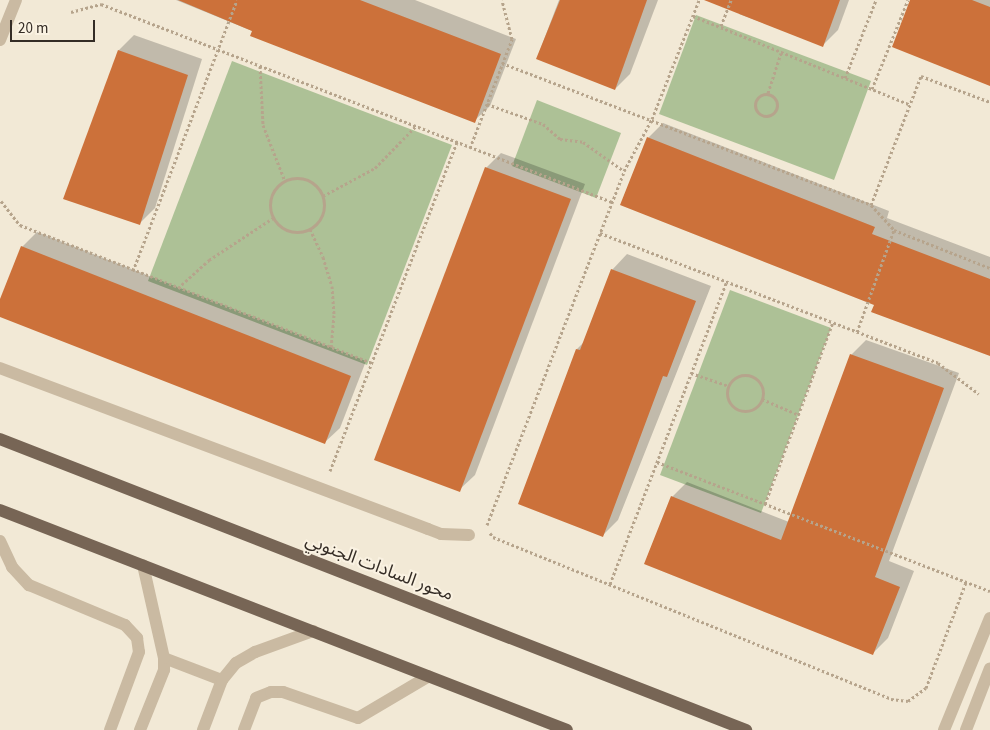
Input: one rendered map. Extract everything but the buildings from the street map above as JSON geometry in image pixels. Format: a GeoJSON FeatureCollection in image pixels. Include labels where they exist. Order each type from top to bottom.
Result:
{"type":"FeatureCollection","features":[{"type":"Feature","properties":{"kind":"main road","name":"محور السادات الجنوبي"},"geometry":{"type":"LineString","coordinates":[[0,439],[746,730]]}},
{"type":"Feature","properties":{"kind":"main road"},"geometry":{"type":"LineString","coordinates":[[0,510],[567,730]]}},
{"type":"Feature","properties":{"kind":"street"},"geometry":{"type":"LineString","coordinates":[[0,40],[16,0]]}},
{"type":"Feature","properties":{"kind":"street"},"geometry":{"type":"LineString","coordinates":[[0,368],[324,488],[441,534],[469,535]]}},
{"type":"Feature","properties":{"kind":"street"},"geometry":{"type":"LineString","coordinates":[[0,541],[12,567],[29,585],[125,625],[137,638],[139,652],[110,730]]}},
{"type":"Feature","properties":{"kind":"street"},"geometry":{"type":"LineString","coordinates":[[140,730],[164,670],[164,658],[143,565]]}},
{"type":"Feature","properties":{"kind":"street"},"geometry":{"type":"LineString","coordinates":[[944,730],[990,618]]}},
{"type":"Feature","properties":{"kind":"street"},"geometry":{"type":"LineString","coordinates":[[203,730],[222,680],[245,657],[313,631]]}},
{"type":"Feature","properties":{"kind":"street"},"geometry":{"type":"LineString","coordinates":[[164,658],[222,680]]}},
{"type":"Feature","properties":{"kind":"street"},"geometry":{"type":"LineString","coordinates":[[966,730],[990,668]]}},
{"type":"Feature","properties":{"kind":"street"},"geometry":{"type":"LineString","coordinates":[[244,730],[256,698],[270,692],[283,692],[358,718],[429,676]]}},
{"type":"Feature","properties":{"kind":"path"},"geometry":{"type":"LineString","coordinates":[[133,270],[237,0]]}},
{"type":"Feature","properties":{"kind":"path"},"geometry":{"type":"LineString","coordinates":[[470,148],[512,39],[502,0]]}},
{"type":"Feature","properties":{"kind":"path"},"geometry":{"type":"LineString","coordinates":[[699,0],[652,119],[624,171],[487,518],[487,528],[492,537],[891,699],[908,701],[926,688],[966,582]]}},
{"type":"Feature","properties":{"kind":"path"},"geometry":{"type":"LineString","coordinates":[[721,26],[731,0]]}},
{"type":"Feature","properties":{"kind":"path"},"geometry":{"type":"LineString","coordinates":[[845,78],[876,0]]}},
{"type":"Feature","properties":{"kind":"path"},"geometry":{"type":"LineString","coordinates":[[872,88],[908,0]]}},
{"type":"Feature","properties":{"kind":"path"},"geometry":{"type":"LineString","coordinates":[[71,12],[101,4],[612,202]]}},
{"type":"Feature","properties":{"kind":"path"},"geometry":{"type":"LineString","coordinates":[[693,16],[721,26],[781,54],[909,104]]}},
{"type":"Feature","properties":{"kind":"path"},"geometry":{"type":"LineString","coordinates":[[768,94],[781,54]]}},
{"type":"Feature","properties":{"kind":"path"},"geometry":{"type":"LineString","coordinates":[[502,63],[652,119],[871,205],[894,230],[990,268]]}},
{"type":"Feature","properties":{"kind":"path"},"geometry":{"type":"LineString","coordinates":[[260,66],[263,125],[285,181]]}},
{"type":"Feature","properties":{"kind":"path"},"geometry":{"type":"LineString","coordinates":[[871,205],[921,76],[990,102]]}},
{"type":"Feature","properties":{"kind":"path"},"geometry":{"type":"LineString","coordinates":[[768,94],[774,96],[778,107],[770,115],[764,116],[755,108],[755,103],[757,97],[768,94]]}},
{"type":"Feature","properties":{"kind":"path"},"geometry":{"type":"LineString","coordinates":[[486,104],[543,124],[560,139],[583,142],[624,171]]}},
{"type":"Feature","properties":{"kind":"path"},"geometry":{"type":"LineString","coordinates":[[323,196],[374,168],[416,126]]}},
{"type":"Feature","properties":{"kind":"path"},"geometry":{"type":"LineString","coordinates":[[324,488],[456,142]]}},
{"type":"Feature","properties":{"kind":"path"},"geometry":{"type":"LineString","coordinates":[[296,178],[308,180],[317,186],[323,196],[324,209],[320,221],[310,229],[290,230],[273,218],[271,197],[285,181],[296,178]]}},
{"type":"Feature","properties":{"kind":"path"},"geometry":{"type":"LineString","coordinates":[[2,201],[20,225],[372,363]]}},
{"type":"Feature","properties":{"kind":"path"},"geometry":{"type":"LineString","coordinates":[[178,288],[209,260],[273,218]]}},
{"type":"Feature","properties":{"kind":"path"},"geometry":{"type":"LineString","coordinates":[[310,229],[323,257],[332,286],[334,315],[331,347]]}},
{"type":"Feature","properties":{"kind":"path"},"geometry":{"type":"LineString","coordinates":[[857,332],[894,230]]}},
{"type":"Feature","properties":{"kind":"path"},"geometry":{"type":"LineString","coordinates":[[600,233],[938,363],[979,394]]}},
{"type":"Feature","properties":{"kind":"path"},"geometry":{"type":"LineString","coordinates":[[610,584],[727,282]]}},
{"type":"Feature","properties":{"kind":"path"},"geometry":{"type":"LineString","coordinates":[[765,504],[833,322]]}},
{"type":"Feature","properties":{"kind":"path"},"geometry":{"type":"LineString","coordinates":[[691,373],[728,386]]}},
{"type":"Feature","properties":{"kind":"path"},"geometry":{"type":"LineString","coordinates":[[742,375],[751,376],[763,390],[762,399],[747,411],[738,410],[730,404],[728,386],[742,375]]}},
{"type":"Feature","properties":{"kind":"path"},"geometry":{"type":"LineString","coordinates":[[762,399],[799,415]]}},
{"type":"Feature","properties":{"kind":"path"},"geometry":{"type":"LineString","coordinates":[[657,462],[990,591]]}},
{"type":"Feature","properties":{"kind":"green space"},"geometry":{"type":"Polygon","coordinates":[[[696,15],[871,81],[834,180],[659,114],[696,15]]]}},
{"type":"Feature","properties":{"kind":"green space"},"geometry":{"type":"Polygon","coordinates":[[[232,61],[452,145],[367,365],[148,281],[232,61]]]}},
{"type":"Feature","properties":{"kind":"green space"},"geometry":{"type":"Polygon","coordinates":[[[537,100],[621,133],[596,198],[512,166],[537,100]]]}},
{"type":"Feature","properties":{"kind":"green space"},"geometry":{"type":"Polygon","coordinates":[[[730,290],[831,328],[761,513],[660,475],[730,290]]]}}]}
